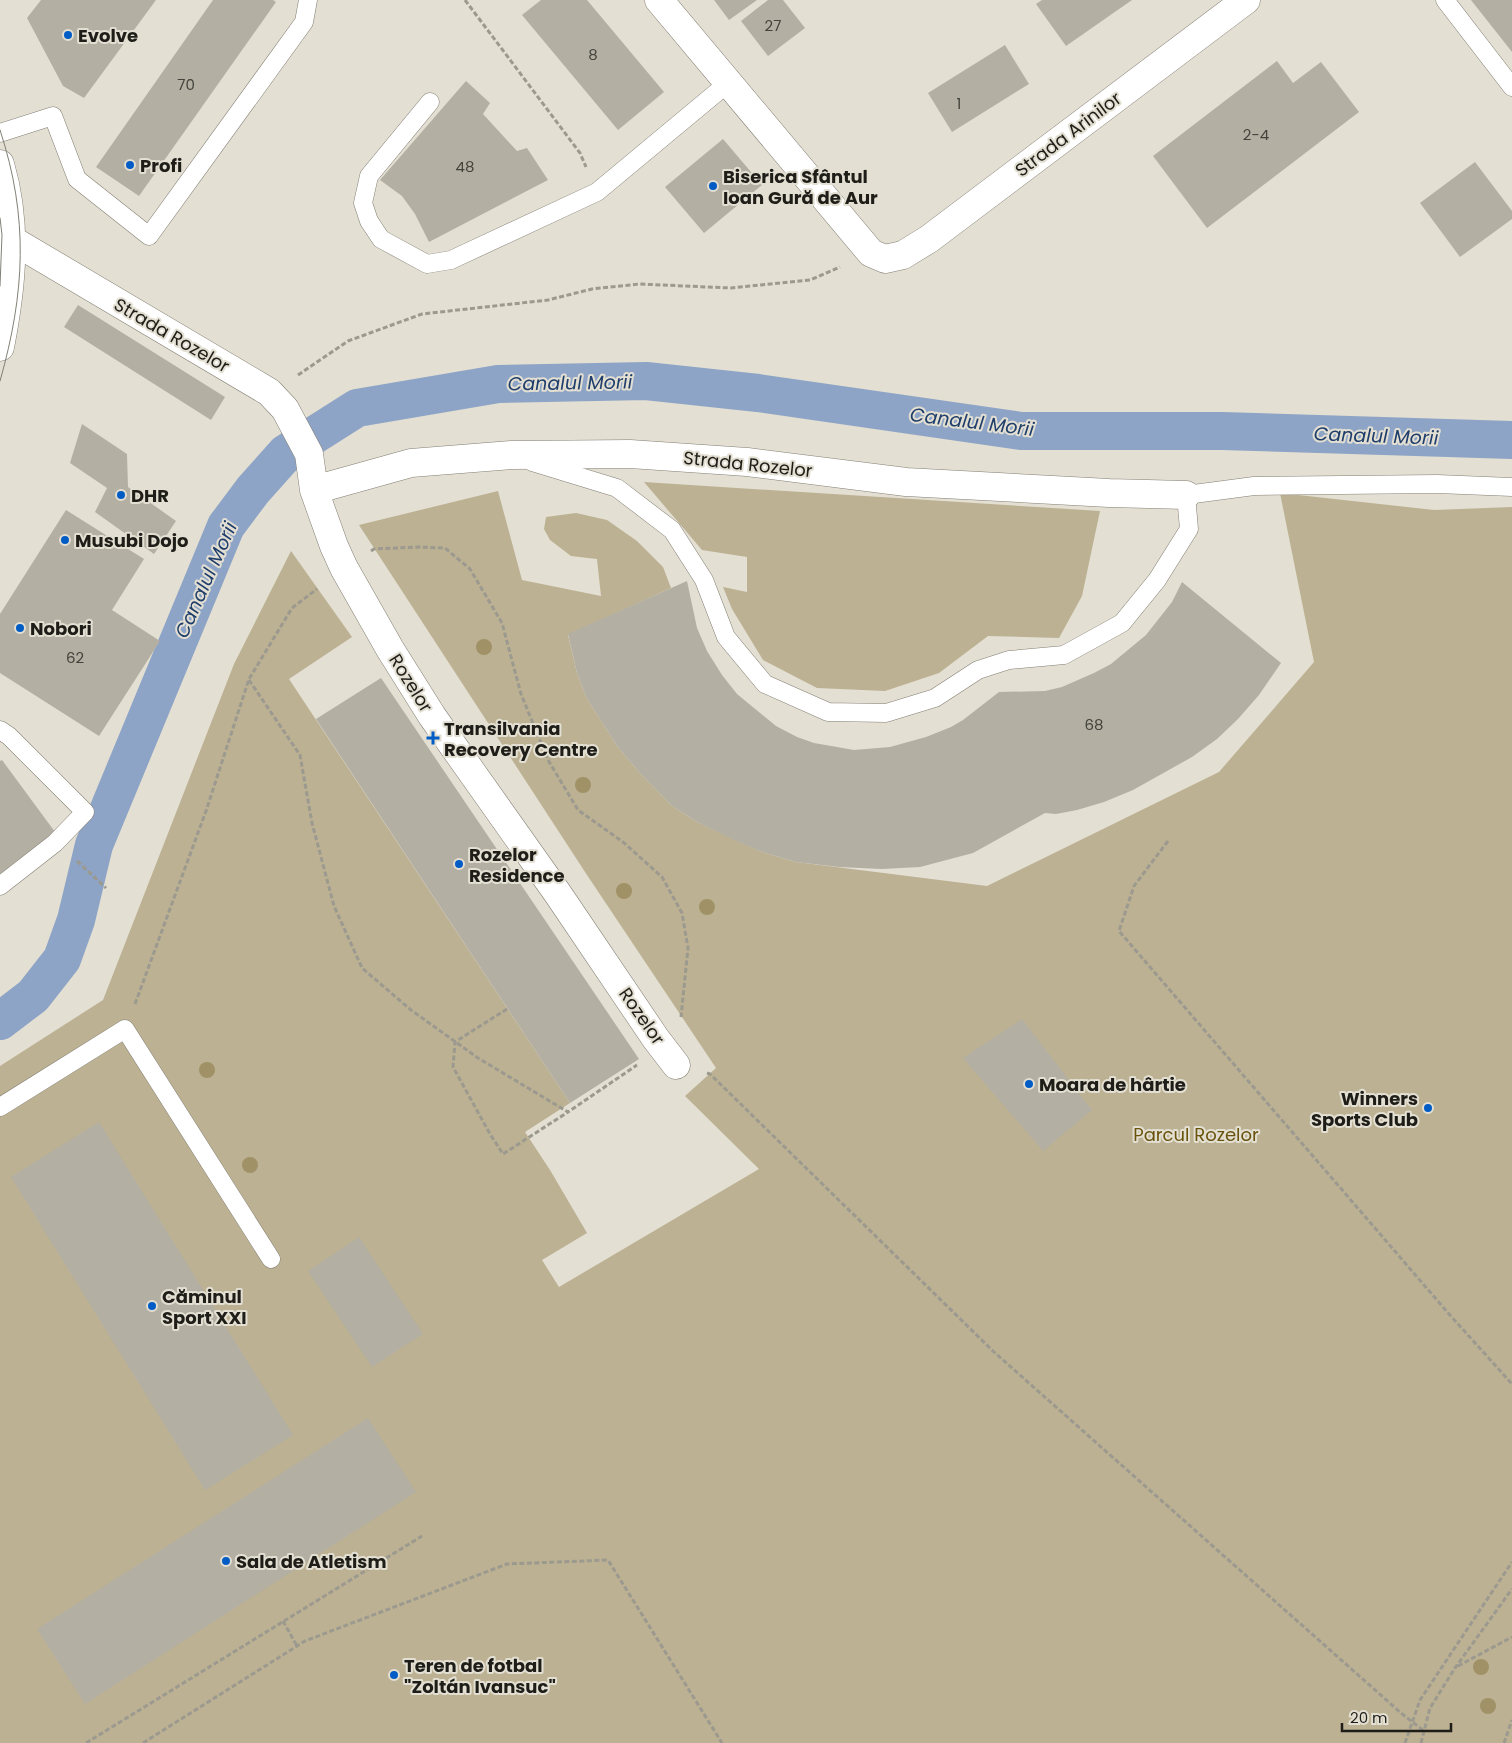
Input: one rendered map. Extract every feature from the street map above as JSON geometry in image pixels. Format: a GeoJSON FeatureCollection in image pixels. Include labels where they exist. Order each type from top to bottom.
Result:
{"type":"FeatureCollection","features":[{"type":"Feature","properties":{"kind":"street"},"geometry":{"type":"LineString","coordinates":[[660,0],[728,83],[878,256]]}},
{"type":"Feature","properties":{"kind":"street","name":"Strada Arinilor"},"geometry":{"type":"LineString","coordinates":[[878,256],[903,255],[929,240],[1246,0]]}},
{"type":"Feature","properties":{"kind":"street"},"geometry":{"type":"LineString","coordinates":[[0,164],[8,200],[12,240],[10,290],[0,347]]}},
{"type":"Feature","properties":{"kind":"street","name":"Strada Rozelor"},"geometry":{"type":"LineString","coordinates":[[12,240],[277,401]]}},
{"type":"Feature","properties":{"kind":"street","name":"Rozelor"},"geometry":{"type":"LineString","coordinates":[[277,401],[308,454],[314,490],[344,568],[390,649],[432,716],[676,1065]]}},
{"type":"Feature","properties":{"kind":"street","name":"Strada Rozelor"},"geometry":{"type":"LineString","coordinates":[[314,490],[412,463],[512,455],[630,454],[747,462],[906,482],[1109,493],[1186,495]]}},
{"type":"Feature","properties":{"kind":"lane"},"geometry":{"type":"LineString","coordinates":[[0,133],[53,116],[77,179],[149,236],[304,22],[308,0]]}},
{"type":"Feature","properties":{"kind":"lane"},"geometry":{"type":"LineString","coordinates":[[1445,0],[1512,87]]}},
{"type":"Feature","properties":{"kind":"lane"},"geometry":{"type":"LineString","coordinates":[[430,102],[368,176],[364,203],[369,221],[381,238],[427,264],[451,260],[597,192],[728,83]]}},
{"type":"Feature","properties":{"kind":"lane"},"geometry":{"type":"LineString","coordinates":[[512,455],[617,488],[672,530],[704,580],[726,637],[765,684],[828,712],[886,714],[935,698],[978,670],[1002,662],[1064,655],[1122,623],[1157,580],[1189,530],[1186,495],[1254,486],[1437,484],[1512,487]]}},
{"type":"Feature","properties":{"kind":"lane"},"geometry":{"type":"LineString","coordinates":[[0,730],[9,736],[85,812],[55,843],[0,886]]}},
{"type":"Feature","properties":{"kind":"lane"},"geometry":{"type":"LineString","coordinates":[[0,1107],[125,1029],[271,1259]]}},
{"type":"Feature","properties":{"kind":"path"},"geometry":{"type":"LineString","coordinates":[[465,0],[580,154],[597,192]]}},
{"type":"Feature","properties":{"kind":"path"},"geometry":{"type":"LineString","coordinates":[[277,401],[310,368],[348,341],[422,314],[548,300],[592,289],[639,284],[731,288],[810,280],[878,256]]}},
{"type":"Feature","properties":{"kind":"path"},"geometry":{"type":"LineString","coordinates":[[125,1029],[206,811],[249,679],[292,608],[344,568],[374,549],[444,548],[470,568],[502,623],[521,694],[548,760],[578,810],[623,842],[662,877],[682,913],[688,948],[676,1065],[710,1074],[994,1352],[1424,1731]]}},
{"type":"Feature","properties":{"kind":"path"},"geometry":{"type":"LineString","coordinates":[[249,679],[300,755],[312,823],[334,906],[362,968],[410,1010],[455,1042],[568,1112]]}},
{"type":"Feature","properties":{"kind":"path"},"geometry":{"type":"LineString","coordinates":[[1168,841],[1134,886],[1119,931],[1449,1314],[1512,1384]]}},
{"type":"Feature","properties":{"kind":"path"},"geometry":{"type":"LineString","coordinates":[[76,861],[106,888]]}},
{"type":"Feature","properties":{"kind":"path"},"geometry":{"type":"LineString","coordinates":[[455,1042],[507,1008]]}},
{"type":"Feature","properties":{"kind":"path"},"geometry":{"type":"LineString","coordinates":[[455,1042],[453,1067],[503,1154],[643,1061],[656,1039]]}},
{"type":"Feature","properties":{"kind":"path"},"geometry":{"type":"LineString","coordinates":[[86,1743],[422,1536]]}},
{"type":"Feature","properties":{"kind":"path"},"geometry":{"type":"LineString","coordinates":[[144,1743],[305,1641],[507,1564],[608,1560],[722,1743]]}},
{"type":"Feature","properties":{"kind":"path"},"geometry":{"type":"LineString","coordinates":[[1404,1743],[1420,1700],[1512,1562]]}},
{"type":"Feature","properties":{"kind":"path"},"geometry":{"type":"LineString","coordinates":[[1420,1743],[1430,1708],[1455,1668],[1512,1589]]}},
{"type":"Feature","properties":{"kind":"path"},"geometry":{"type":"LineString","coordinates":[[283,1622],[297,1646]]}},
{"type":"Feature","properties":{"kind":"path"},"geometry":{"type":"LineString","coordinates":[[1455,1668],[1512,1637]]}},
{"type":"Feature","properties":{"kind":"path"},"geometry":{"type":"LineString","coordinates":[[1504,1743],[1512,1720]]}},
{"type":"Feature","properties":{"kind":"green space"},"geometry":{"type":"Polygon","coordinates":[[[644,482],[1100,511],[1082,596],[1059,638],[988,636],[939,673],[885,691],[817,688],[763,660],[732,609],[723,587],[747,592],[747,557],[702,550],[644,482]]]}},
{"type":"Feature","properties":{"kind":"green space","name":"Parcul Rozelor"},"geometry":{"type":"Polygon","coordinates":[[[498,491],[522,580],[601,596],[597,559],[571,556],[550,540],[544,529],[546,517],[576,513],[607,520],[637,541],[663,567],[671,588],[568,635],[577,673],[586,697],[617,746],[671,805],[697,822],[762,852],[796,862],[987,886],[1219,772],[1314,662],[1280,493],[1434,510],[1512,507],[1512,1743],[0,1743],[0,1066],[103,1000],[234,664],[291,551],[352,637],[289,679],[570,1103],[525,1132],[587,1233],[542,1260],[559,1287],[759,1169],[685,1096],[716,1068],[587,875],[359,525],[498,491]]]}},
{"type":"Feature","properties":{"kind":"building"},"geometry":{"type":"Polygon","coordinates":[[[41,0],[156,0],[84,98],[63,86],[27,18],[41,0]]]}},
{"type":"Feature","properties":{"kind":"building"},"geometry":{"type":"Polygon","coordinates":[[[213,0],[273,0],[276,2],[139,196],[96,167],[213,0]]]}},
{"type":"Feature","properties":{"kind":"building"},"geometry":{"type":"Polygon","coordinates":[[[541,0],[587,0],[664,92],[618,130],[522,15],[541,0]]]}},
{"type":"Feature","properties":{"kind":"building"},"geometry":{"type":"Polygon","coordinates":[[[714,0],[757,0],[729,20],[714,0]]]}},
{"type":"Feature","properties":{"kind":"building"},"geometry":{"type":"Polygon","coordinates":[[[768,0],[783,0],[805,28],[768,56],[741,21],[768,0]]]}},
{"type":"Feature","properties":{"kind":"building"},"geometry":{"type":"Polygon","coordinates":[[[1042,0],[1132,0],[1066,46],[1036,4],[1042,0]]]}},
{"type":"Feature","properties":{"kind":"building"},"geometry":{"type":"Polygon","coordinates":[[[1471,0],[1512,0],[1512,52],[1471,0]]]}},
{"type":"Feature","properties":{"kind":"building"},"geometry":{"type":"Polygon","coordinates":[[[1005,45],[1029,84],[952,132],[928,93],[1005,45]]]}},
{"type":"Feature","properties":{"kind":"building"},"geometry":{"type":"Polygon","coordinates":[[[1277,61],[1293,83],[1321,62],[1359,112],[1207,228],[1153,156],[1277,61]]]}},
{"type":"Feature","properties":{"kind":"building"},"geometry":{"type":"Polygon","coordinates":[[[466,81],[490,103],[483,114],[517,151],[527,148],[548,180],[429,242],[415,214],[402,196],[380,180],[466,81]]]}},
{"type":"Feature","properties":{"kind":"building","name":"Biserica Sfântul Ioan Gură de Aur"},"geometry":{"type":"Polygon","coordinates":[[[723,139],[762,185],[704,233],[665,187],[723,139]]]}},
{"type":"Feature","properties":{"kind":"building"},"geometry":{"type":"Polygon","coordinates":[[[1475,162],[1512,211],[1512,219],[1460,257],[1420,203],[1475,162]]]}},
{"type":"Feature","properties":{"kind":"building"},"geometry":{"type":"Polygon","coordinates":[[[78,305],[225,397],[211,420],[64,327],[78,305]]]}},
{"type":"Feature","properties":{"kind":"building","name":"DHR"},"geometry":{"type":"Polygon","coordinates":[[[82,424],[127,454],[128,487],[176,521],[154,554],[95,512],[107,488],[70,463],[82,424]]]}},
{"type":"Feature","properties":{"kind":"building"},"geometry":{"type":"Polygon","coordinates":[[[66,510],[144,559],[112,610],[160,641],[99,736],[0,673],[0,614],[66,510]]]}},
{"type":"Feature","properties":{"kind":"building"},"geometry":{"type":"Polygon","coordinates":[[[687,581],[697,628],[707,651],[737,694],[776,726],[797,737],[814,743],[854,750],[890,747],[926,737],[951,727],[999,692],[1045,691],[1062,687],[1094,673],[1111,664],[1146,635],[1172,602],[1182,582],[1281,663],[1259,695],[1217,739],[1192,757],[1133,790],[1104,802],[1056,814],[1045,813],[973,853],[920,867],[882,869],[796,862],[762,852],[730,838],[697,822],[671,805],[617,746],[586,697],[577,673],[568,634],[687,581]]]}},
{"type":"Feature","properties":{"kind":"building","name":"Rozelor Residence"},"geometry":{"type":"Polygon","coordinates":[[[381,678],[639,1059],[570,1103],[316,719],[381,678]]]}},
{"type":"Feature","properties":{"kind":"building"},"geometry":{"type":"Polygon","coordinates":[[[2,760],[58,836],[0,879],[0,761],[2,760]]]}},
{"type":"Feature","properties":{"kind":"building","name":"Moara de hârtie"},"geometry":{"type":"Polygon","coordinates":[[[1022,1019],[1092,1110],[1043,1151],[963,1058],[1022,1019]]]}},
{"type":"Feature","properties":{"kind":"building","name":"Căminul Sport XXI"},"geometry":{"type":"Polygon","coordinates":[[[99,1122],[293,1435],[205,1490],[11,1177],[99,1122]]]}},
{"type":"Feature","properties":{"kind":"building"},"geometry":{"type":"Polygon","coordinates":[[[359,1237],[423,1334],[372,1367],[308,1271],[359,1237]]]}},
{"type":"Feature","properties":{"kind":"building","name":"Sala de Atletism"},"geometry":{"type":"Polygon","coordinates":[[[368,1418],[416,1492],[85,1704],[37,1629],[368,1418]]]}},
{"type":"Feature","properties":{"kind":"waterway","name":"Canalul Morii"},"geometry":{"type":"LineString","coordinates":[[0,1021],[33,996],[62,959],[76,920],[94,845],[226,526],[253,490],[286,453],[357,408],[498,384],[646,381],[758,393],[1021,431],[1222,431],[1512,440]]}},
{"type":"Feature","properties":{"kind":"tram line"},"geometry":{"type":"LineString","coordinates":[[0,130],[16,194],[20,256],[15,317],[0,381]]}},
{"type":"Feature","properties":{"kind":"tram line"},"geometry":{"type":"LineString","coordinates":[[0,218],[2,235],[0,286]]}},
{"type":"Feature","properties":{"kind":"place","name":"Evolve"},"geometry":{"type":"Point","coordinates":[68,35]}},
{"type":"Feature","properties":{"kind":"place","name":"Profi"},"geometry":{"type":"Point","coordinates":[130,165]}},
{"type":"Feature","properties":{"kind":"place","name":"Biserica Sfântul Ioan Gură de Aur"},"geometry":{"type":"Point","coordinates":[713,186]}},
{"type":"Feature","properties":{"kind":"place","name":"DHR"},"geometry":{"type":"Point","coordinates":[121,495]}},
{"type":"Feature","properties":{"kind":"place","name":"Musubi Dojo"},"geometry":{"type":"Point","coordinates":[65,540]}},
{"type":"Feature","properties":{"kind":"place","name":"Nobori"},"geometry":{"type":"Point","coordinates":[20,628]}},
{"type":"Feature","properties":{"kind":"place","name":"Transilvania Recovery Centre"},"geometry":{"type":"Point","coordinates":[433,738]}},
{"type":"Feature","properties":{"kind":"place","name":"Rozelor Residence"},"geometry":{"type":"Point","coordinates":[459,864]}},
{"type":"Feature","properties":{"kind":"place","name":"Moara de hârtie"},"geometry":{"type":"Point","coordinates":[1029,1084]}},
{"type":"Feature","properties":{"kind":"place","name":"Winners Sports Club"},"geometry":{"type":"Point","coordinates":[1428,1108]}},
{"type":"Feature","properties":{"kind":"place","name":"Căminul Sport XXI"},"geometry":{"type":"Point","coordinates":[152,1306]}},
{"type":"Feature","properties":{"kind":"place","name":"Sala de Atletism"},"geometry":{"type":"Point","coordinates":[226,1561]}},
{"type":"Feature","properties":{"kind":"place","name":"Teren de fotbal \"Zoltán Ivansuc\""},"geometry":{"type":"Point","coordinates":[394,1675]}}]}
